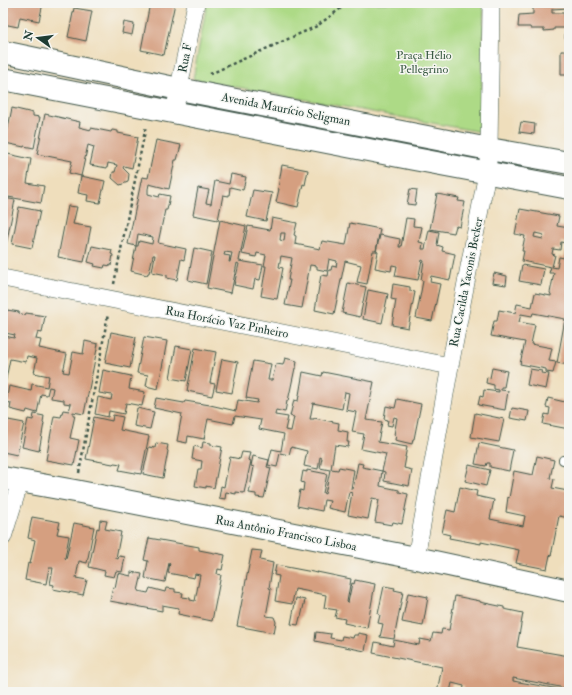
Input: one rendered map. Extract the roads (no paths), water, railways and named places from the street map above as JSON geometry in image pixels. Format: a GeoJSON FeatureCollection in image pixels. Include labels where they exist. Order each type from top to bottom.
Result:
{"type":"FeatureCollection","features":[{"type":"Feature","properties":{"kind":"main road","name":"Avenida Maurício Seligman"},"geometry":{"type":"LineString","coordinates":[[3,52],[179,89],[569,163]]}},
{"type":"Feature","properties":{"kind":"main road","name":"Avenida Maurício Seligman"},"geometry":{"type":"LineString","coordinates":[[3,79],[569,188]]}},
{"type":"Feature","properties":{"kind":"main road","name":"Rua Antônio Francisco Lisboa"},"geometry":{"type":"LineString","coordinates":[[12,480],[416,558],[569,591]]}},
{"type":"Feature","properties":{"kind":"street","name":"Rua F"},"geometry":{"type":"LineString","coordinates":[[174,113],[196,3]]}},
{"type":"Feature","properties":{"kind":"street","name":"Rua Cacilda Yaconis Becker"},"geometry":{"type":"LineString","coordinates":[[416,558],[486,173],[489,149],[491,3]]}},
{"type":"Feature","properties":{"kind":"street","name":"Rua Horácio Vaz Pinheiro"},"geometry":{"type":"LineString","coordinates":[[3,278],[450,366]]}},
{"type":"Feature","properties":{"kind":"street"},"geometry":{"type":"LineString","coordinates":[[3,537],[12,480]]}},
{"type":"Feature","properties":{"kind":"park label","name":"Praça Hélio Pellegrino"},"geometry":{"type":"Point","coordinates":[424,62]}}]}
